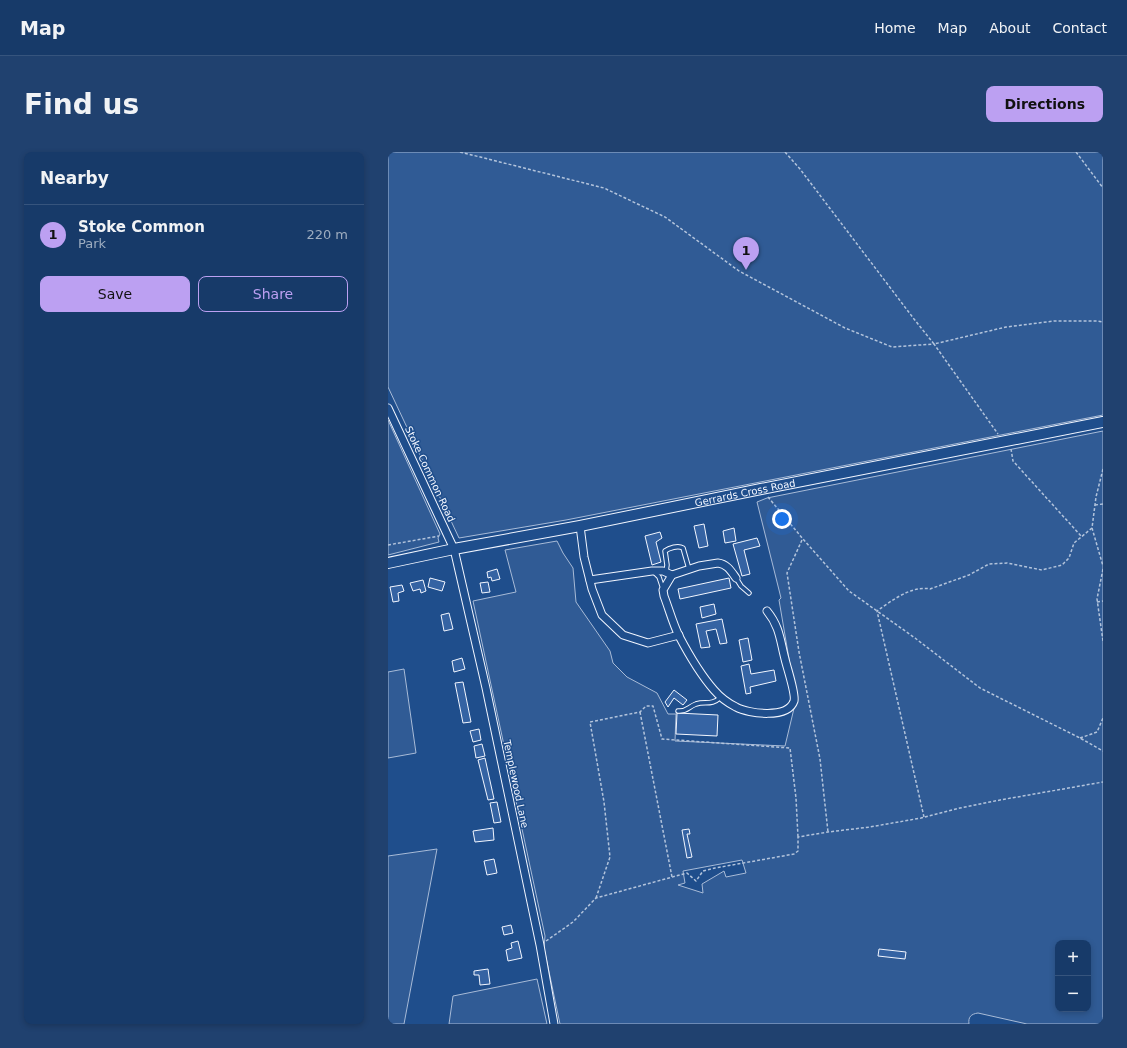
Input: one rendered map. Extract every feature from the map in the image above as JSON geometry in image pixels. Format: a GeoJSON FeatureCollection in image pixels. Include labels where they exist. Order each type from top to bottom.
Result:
{"type":"FeatureCollection","features":[{"type":"Feature","properties":{"kind":"main road","name":"Gerrards Cross Road"},"geometry":{"type":"LineString","coordinates":[[388,563],[1103,422]]}},
{"type":"Feature","properties":{"kind":"street","name":"Stoke Common Road"},"geometry":{"type":"LineString","coordinates":[[388,408],[454,549]]}},
{"type":"Feature","properties":{"kind":"street"},"geometry":{"type":"LineString","coordinates":[[580,526],[584,557],[592,590],[602,614],[623,635],[648,643],[679,635]]}},
{"type":"Feature","properties":{"kind":"street","name":"Templewood Lane"},"geometry":{"type":"LineString","coordinates":[[454,549],[486,688],[540,945],[554,1024]]}},
{"type":"Feature","properties":{"kind":"street"},"geometry":{"type":"LineString","coordinates":[[590,580],[654,571],[669,574],[689,570],[699,566],[718,563],[724,564],[736,578]]}},
{"type":"Feature","properties":{"kind":"street"},"geometry":{"type":"LineString","coordinates":[[669,574],[663,590],[679,635],[694,664],[714,690],[721,697],[736,707],[762,713],[783,712],[790,707],[794,700],[793,692],[780,634],[774,619],[767,611]]}},
{"type":"Feature","properties":{"kind":"lane"},"geometry":{"type":"LineString","coordinates":[[669,574],[665,551],[679,546],[683,548],[689,570]]}},
{"type":"Feature","properties":{"kind":"lane"},"geometry":{"type":"LineString","coordinates":[[654,571],[659,577],[663,590]]}},
{"type":"Feature","properties":{"kind":"lane"},"geometry":{"type":"LineString","coordinates":[[736,578],[749,593]]}},
{"type":"Feature","properties":{"kind":"lane"},"geometry":{"type":"LineString","coordinates":[[678,711],[683,712],[698,704],[711,703],[721,697]]}},
{"type":"Feature","properties":{"kind":"path"},"geometry":{"type":"LineString","coordinates":[[460,152],[604,188],[665,218],[739,271],[845,328],[892,347],[934,344],[1006,327],[1054,321],[1103,322]]}},
{"type":"Feature","properties":{"kind":"path"},"geometry":{"type":"LineString","coordinates":[[785,152],[800,169],[1006,440],[1013,460],[1082,537]]}},
{"type":"Feature","properties":{"kind":"path"},"geometry":{"type":"LineString","coordinates":[[1076,152],[1103,188]]}},
{"type":"Feature","properties":{"kind":"path"},"geometry":{"type":"LineString","coordinates":[[1103,469],[1095,505],[1092,528],[1103,566]]}},
{"type":"Feature","properties":{"kind":"path"},"geometry":{"type":"LineString","coordinates":[[762,489],[803,539],[849,591],[915,638],[980,688],[1103,751]]}},
{"type":"Feature","properties":{"kind":"path"},"geometry":{"type":"LineString","coordinates":[[1095,505],[1103,504]]}},
{"type":"Feature","properties":{"kind":"path"},"geometry":{"type":"LineString","coordinates":[[877,611],[898,596],[924,587],[930,589],[969,576],[989,564],[1007,564],[1042,570],[1062,565],[1069,558],[1074,543],[1092,528]]}},
{"type":"Feature","properties":{"kind":"path"},"geometry":{"type":"LineString","coordinates":[[388,545],[447,534]]}},
{"type":"Feature","properties":{"kind":"path"},"geometry":{"type":"LineString","coordinates":[[803,539],[787,573],[799,652],[820,759],[828,832]]}},
{"type":"Feature","properties":{"kind":"path"},"geometry":{"type":"LineString","coordinates":[[1103,569],[1098,602],[1103,641]]}},
{"type":"Feature","properties":{"kind":"path"},"geometry":{"type":"LineString","coordinates":[[1098,602],[1103,601]]}},
{"type":"Feature","properties":{"kind":"path"},"geometry":{"type":"LineString","coordinates":[[877,611],[924,818]]}},
{"type":"Feature","properties":{"kind":"path"},"geometry":{"type":"LineString","coordinates":[[540,945],[573,922],[596,898],[610,857],[604,802],[590,722],[640,712],[646,706],[653,706],[662,739],[790,748],[796,798],[798,851],[794,854],[703,871],[696,881],[687,873],[596,898]]}},
{"type":"Feature","properties":{"kind":"path"},"geometry":{"type":"LineString","coordinates":[[640,712],[672,877]]}},
{"type":"Feature","properties":{"kind":"path"},"geometry":{"type":"LineString","coordinates":[[1080,738],[1097,732],[1103,718]]}},
{"type":"Feature","properties":{"kind":"path"},"geometry":{"type":"LineString","coordinates":[[798,837],[828,832],[870,828],[924,818],[987,802],[1103,782]]}},
{"type":"Feature","properties":{"kind":"shaded area"},"geometry":{"type":"Polygon","coordinates":[[[388,152],[1103,152],[1103,415],[566,520],[459,538],[388,387],[388,152]]]}},
{"type":"Feature","properties":{"kind":"shaded area"},"geometry":{"type":"Polygon","coordinates":[[[388,420],[440,534],[438,538],[439,542],[388,555],[388,420]]]}},
{"type":"Feature","properties":{"kind":"shaded area"},"geometry":{"type":"Polygon","coordinates":[[[1103,431],[1103,1024],[1027,1024],[978,1013],[970,1016],[969,1024],[560,1024],[544,948],[545,936],[473,601],[516,592],[505,550],[557,541],[573,568],[576,602],[610,651],[613,663],[627,677],[657,693],[668,714],[676,714],[675,741],[785,746],[796,700],[779,600],[781,598],[757,502],[767,498],[1103,431]],[[742,860],[683,871],[685,883],[678,885],[703,893],[702,884],[724,871],[726,877],[746,873],[742,860]]]}},
{"type":"Feature","properties":{"kind":"shaded area"},"geometry":{"type":"Polygon","coordinates":[[[404,669],[416,753],[388,758],[388,672],[404,669]]]}},
{"type":"Feature","properties":{"kind":"shaded area"},"geometry":{"type":"Polygon","coordinates":[[[437,849],[404,1024],[388,1024],[388,856],[437,849]]]}},
{"type":"Feature","properties":{"kind":"shaded area"},"geometry":{"type":"Polygon","coordinates":[[[537,979],[547,1024],[449,1024],[453,996],[537,979]]]}},
{"type":"Feature","properties":{"kind":"building"},"geometry":{"type":"Polygon","coordinates":[[[704,524],[708,546],[699,548],[694,526],[704,524]]]}},
{"type":"Feature","properties":{"kind":"building"},"geometry":{"type":"Polygon","coordinates":[[[734,528],[736,541],[725,543],[723,531],[734,528]]]}},
{"type":"Feature","properties":{"kind":"building"},"geometry":{"type":"Polygon","coordinates":[[[660,532],[662,538],[656,542],[661,562],[652,565],[645,536],[660,532]]]}},
{"type":"Feature","properties":{"kind":"building"},"geometry":{"type":"Polygon","coordinates":[[[757,538],[760,546],[744,550],[750,574],[742,576],[733,544],[757,538]]]}},
{"type":"Feature","properties":{"kind":"building"},"geometry":{"type":"Polygon","coordinates":[[[497,569],[500,579],[492,581],[491,577],[488,578],[487,572],[497,569]]]}},
{"type":"Feature","properties":{"kind":"building"},"geometry":{"type":"Polygon","coordinates":[[[430,578],[445,582],[442,591],[428,587],[430,578]]]}},
{"type":"Feature","properties":{"kind":"building"},"geometry":{"type":"Polygon","coordinates":[[[729,578],[731,588],[680,599],[678,589],[729,578]]]}},
{"type":"Feature","properties":{"kind":"building"},"geometry":{"type":"Polygon","coordinates":[[[423,580],[426,591],[421,593],[420,589],[413,591],[410,583],[423,580]]]}},
{"type":"Feature","properties":{"kind":"building"},"geometry":{"type":"Polygon","coordinates":[[[488,582],[490,592],[482,593],[480,583],[488,582]]]}},
{"type":"Feature","properties":{"kind":"building"},"geometry":{"type":"Polygon","coordinates":[[[402,585],[404,591],[398,593],[399,601],[393,602],[390,587],[402,585]]]}},
{"type":"Feature","properties":{"kind":"building"},"geometry":{"type":"Polygon","coordinates":[[[714,604],[716,614],[702,618],[700,607],[714,604]]]}},
{"type":"Feature","properties":{"kind":"building"},"geometry":{"type":"Polygon","coordinates":[[[449,613],[453,629],[444,631],[441,615],[449,613]]]}},
{"type":"Feature","properties":{"kind":"building"},"geometry":{"type":"Polygon","coordinates":[[[722,619],[727,643],[720,644],[716,629],[706,631],[710,647],[701,648],[696,624],[722,619]]]}},
{"type":"Feature","properties":{"kind":"building"},"geometry":{"type":"Polygon","coordinates":[[[748,638],[752,660],[743,662],[739,640],[748,638]]]}},
{"type":"Feature","properties":{"kind":"building"},"geometry":{"type":"Polygon","coordinates":[[[462,658],[465,669],[454,672],[452,661],[462,658]]]}},
{"type":"Feature","properties":{"kind":"building"},"geometry":{"type":"Polygon","coordinates":[[[749,664],[751,674],[774,670],[776,681],[750,687],[751,693],[746,694],[741,666],[749,664]]]}},
{"type":"Feature","properties":{"kind":"building"},"geometry":{"type":"Polygon","coordinates":[[[463,682],[471,722],[463,723],[455,683],[463,682]]]}},
{"type":"Feature","properties":{"kind":"building"},"geometry":{"type":"Polygon","coordinates":[[[674,690],[687,700],[683,705],[674,698],[668,707],[665,702],[674,690]]]}},
{"type":"Feature","properties":{"kind":"building"},"geometry":{"type":"Polygon","coordinates":[[[677,713],[718,715],[717,736],[676,734],[677,713]]]}},
{"type":"Feature","properties":{"kind":"building"},"geometry":{"type":"Polygon","coordinates":[[[479,729],[481,740],[473,742],[470,731],[479,729]]]}},
{"type":"Feature","properties":{"kind":"building"},"geometry":{"type":"Polygon","coordinates":[[[482,744],[485,756],[476,758],[474,746],[482,744]]]}},
{"type":"Feature","properties":{"kind":"building"},"geometry":{"type":"Polygon","coordinates":[[[485,758],[494,799],[488,800],[478,760],[485,758]]]}},
{"type":"Feature","properties":{"kind":"building"},"geometry":{"type":"Polygon","coordinates":[[[497,802],[501,822],[494,823],[490,803],[497,802]]]}},
{"type":"Feature","properties":{"kind":"building"},"geometry":{"type":"Polygon","coordinates":[[[493,828],[494,840],[475,842],[473,831],[493,828]]]}},
{"type":"Feature","properties":{"kind":"building"},"geometry":{"type":"Polygon","coordinates":[[[689,829],[690,834],[687,834],[692,857],[687,858],[682,830],[689,829]]]}},
{"type":"Feature","properties":{"kind":"building"},"geometry":{"type":"Polygon","coordinates":[[[494,859],[497,873],[487,875],[484,861],[494,859]]]}},
{"type":"Feature","properties":{"kind":"building"},"geometry":{"type":"Polygon","coordinates":[[[511,925],[513,933],[504,935],[502,927],[511,925]]]}},
{"type":"Feature","properties":{"kind":"building"},"geometry":{"type":"Polygon","coordinates":[[[518,941],[522,958],[508,961],[506,950],[512,948],[511,943],[518,941]]]}},
{"type":"Feature","properties":{"kind":"building"},"geometry":{"type":"Polygon","coordinates":[[[879,949],[906,952],[905,959],[878,956],[879,949]]]}},
{"type":"Feature","properties":{"kind":"building"},"geometry":{"type":"Polygon","coordinates":[[[488,969],[490,984],[480,985],[479,975],[474,975],[474,971],[488,969]]]}},
{"type":"Feature","properties":{"kind":"place","name":"Stoke Common"},"geometry":{"type":"Point","coordinates":[746,270]}}]}
